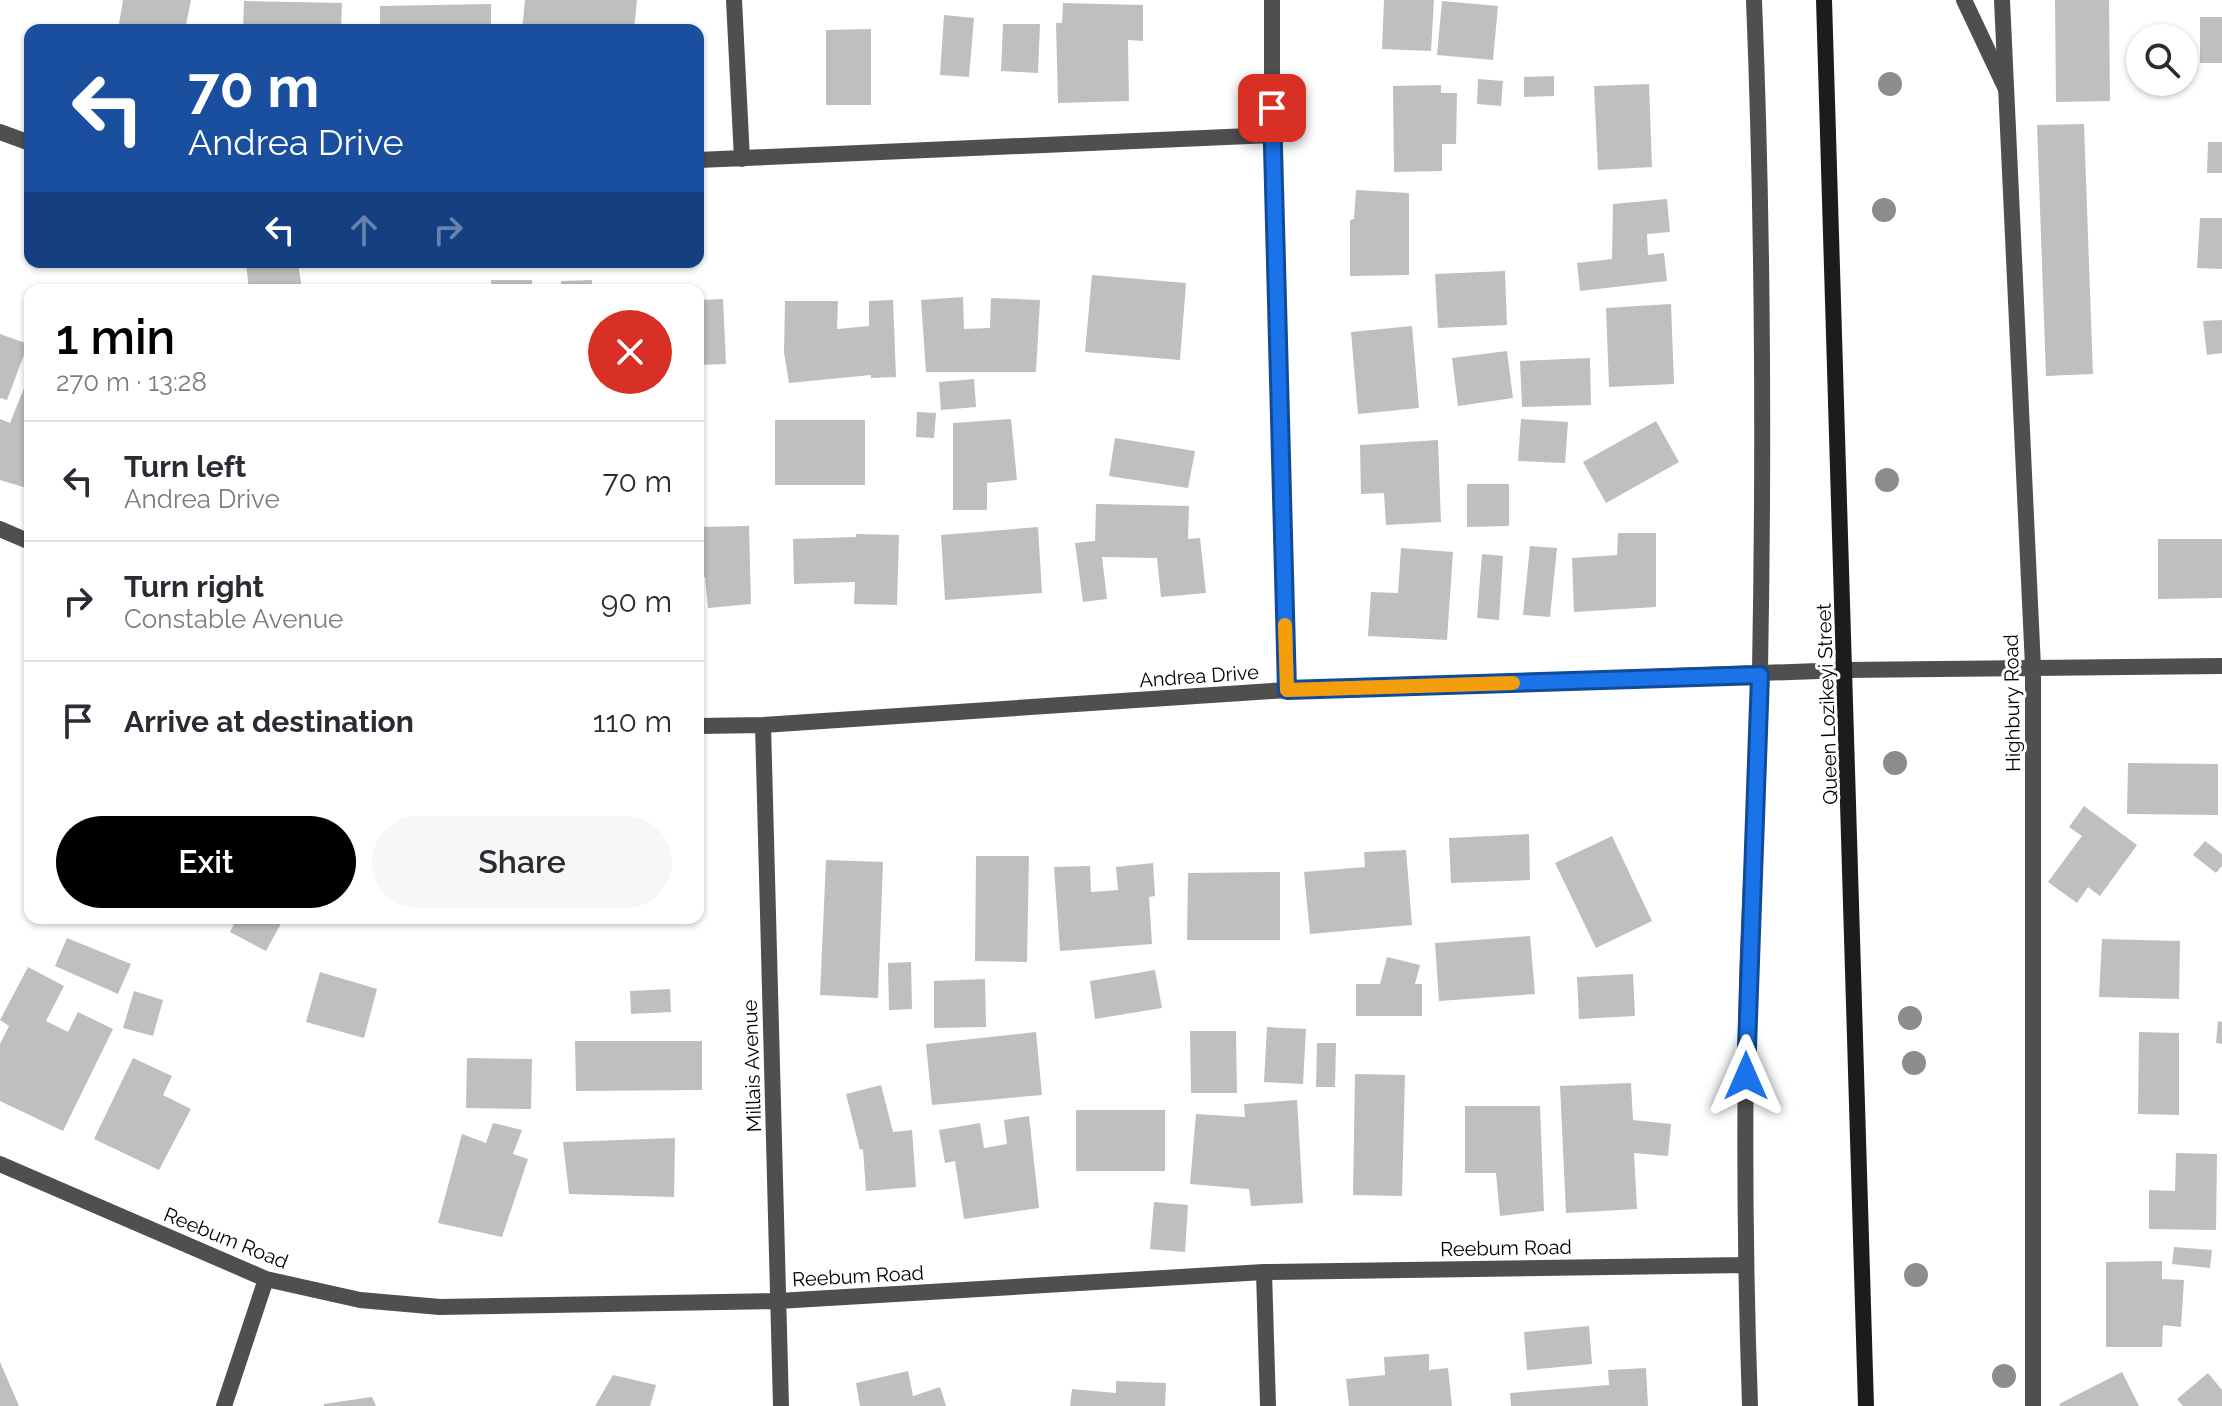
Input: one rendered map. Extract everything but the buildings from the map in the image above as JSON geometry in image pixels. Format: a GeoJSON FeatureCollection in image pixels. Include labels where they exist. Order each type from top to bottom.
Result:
{"type":"FeatureCollection","features":[{"type":"Feature","properties":{"kind":"main road","name":"Queen Lozikeyi Street"},"geometry":{"type":"LineString","coordinates":[[1824,0],[1866,1406]]}},
{"type":"Feature","properties":{"kind":"street"},"geometry":{"type":"LineString","coordinates":[[734,0],[742,159]]}},
{"type":"Feature","properties":{"kind":"street"},"geometry":{"type":"LineString","coordinates":[[1272,0],[1272,135],[1287,690]]}},
{"type":"Feature","properties":{"kind":"street"},"geometry":{"type":"LineString","coordinates":[[1750,1406],[1745,1265],[1747,982],[1760,675],[1761,172],[1754,0]]}},
{"type":"Feature","properties":{"kind":"street"},"geometry":{"type":"LineString","coordinates":[[1964,0],[2006,90]]}},
{"type":"Feature","properties":{"kind":"street","name":"Highbury Road"},"geometry":{"type":"LineString","coordinates":[[2002,0],[2033,667],[2033,1406]]}},
{"type":"Feature","properties":{"kind":"street"},"geometry":{"type":"LineString","coordinates":[[0,132],[24,141]]}},
{"type":"Feature","properties":{"kind":"street"},"geometry":{"type":"LineString","coordinates":[[704,160],[1272,135]]}},
{"type":"Feature","properties":{"kind":"street"},"geometry":{"type":"LineString","coordinates":[[0,529],[24,539]]}},
{"type":"Feature","properties":{"kind":"street","name":"Andrea Drive"},"geometry":{"type":"LineString","coordinates":[[704,726],[763,725],[1287,690],[1846,670],[2222,666]]}},
{"type":"Feature","properties":{"kind":"street","name":"Millais Avenue"},"geometry":{"type":"LineString","coordinates":[[763,725],[781,1406]]}},
{"type":"Feature","properties":{"kind":"street","name":"Reebum Road"},"geometry":{"type":"LineString","coordinates":[[0,1164],[266,1279],[360,1300],[440,1307],[778,1301],[1264,1272],[1745,1265]]}},
{"type":"Feature","properties":{"kind":"street"},"geometry":{"type":"LineString","coordinates":[[1264,1272],[1268,1406]]}},
{"type":"Feature","properties":{"kind":"street"},"geometry":{"type":"LineString","coordinates":[[224,1406],[266,1279]]}},
{"type":"Feature","properties":{"kind":"slow traffic"},"geometry":{"type":"LineString","coordinates":[[1285,625],[1287,690],[1513,683]]}},
{"type":"Feature","properties":{"kind":"route"},"geometry":{"type":"LineString","coordinates":[[1272,108],[1287,690],[1760,675],[1746,1076]]}}]}
